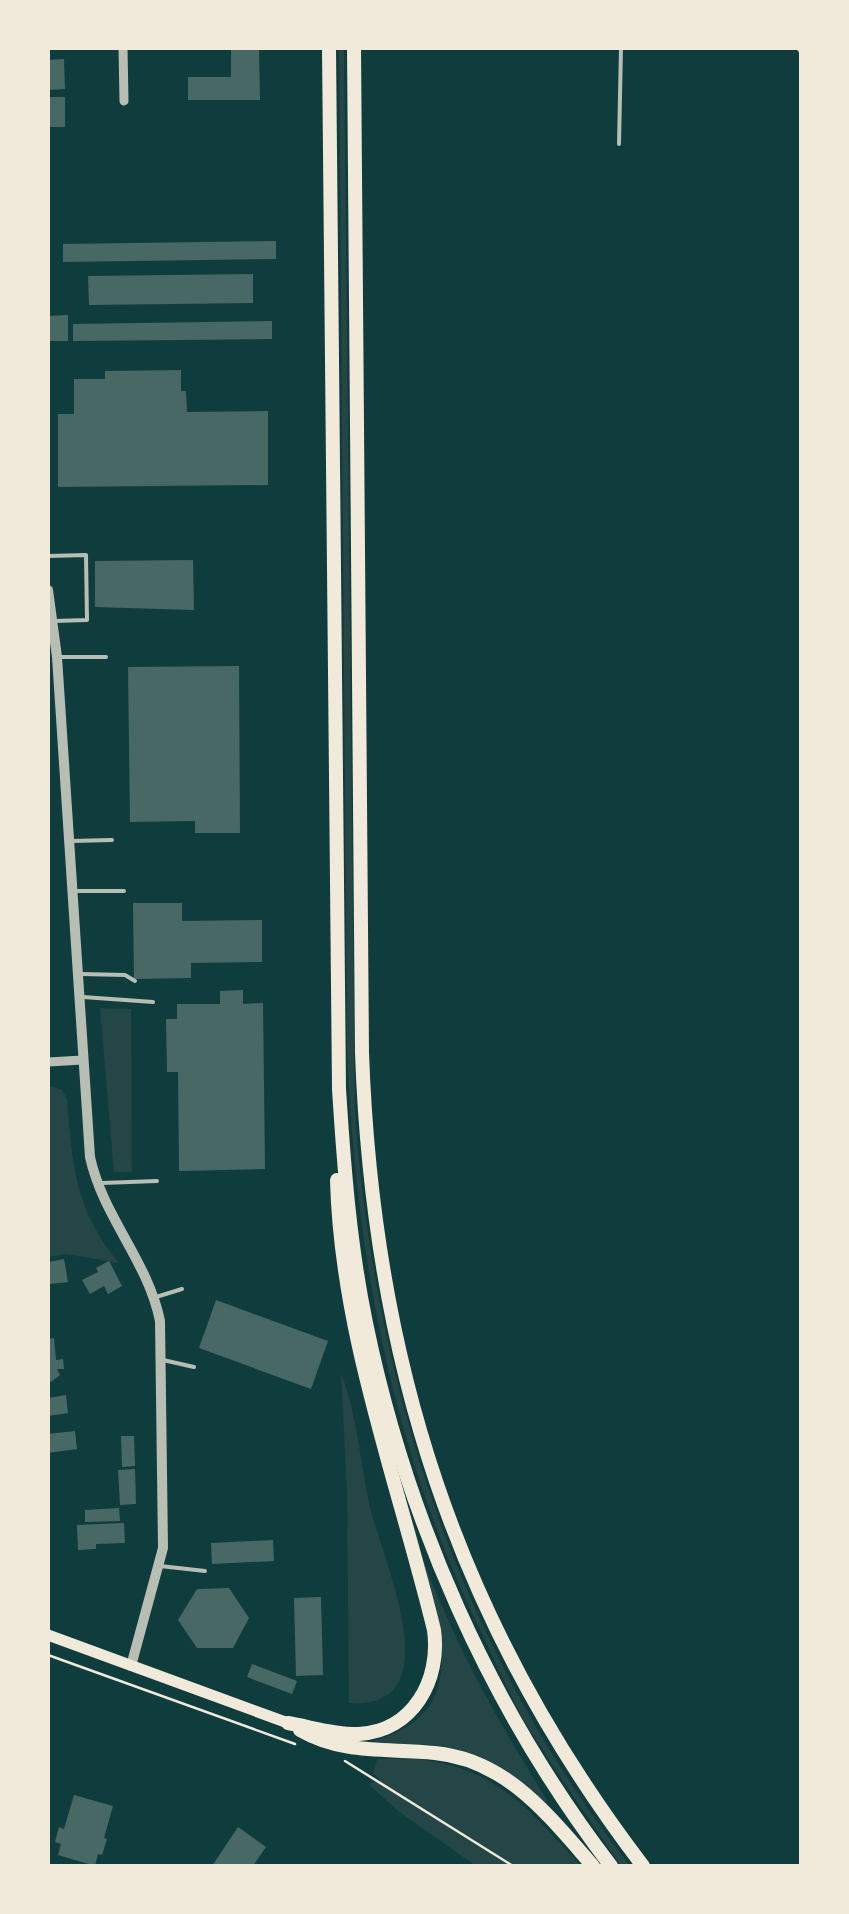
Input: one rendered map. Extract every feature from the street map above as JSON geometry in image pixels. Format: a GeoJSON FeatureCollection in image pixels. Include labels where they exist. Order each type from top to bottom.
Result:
{"type":"FeatureCollection","features":[{"type":"Feature","properties":{"kind":"highway"},"geometry":{"type":"LineString","coordinates":[[288,1723],[347,1734],[387,1728],[406,1716],[418,1702],[434,1663],[434,1630],[374,1404],[338,1223],[329,48]]}},
{"type":"Feature","properties":{"kind":"highway"},"geometry":{"type":"LineString","coordinates":[[354,48],[362,1054],[380,1262],[415,1420],[476,1586],[550,1732],[642,1866]]}},
{"type":"Feature","properties":{"kind":"highway"},"geometry":{"type":"LineString","coordinates":[[339,1089],[346,1192],[366,1321],[377,1375],[408,1479],[442,1569],[487,1668],[555,1785],[611,1866]]}},
{"type":"Feature","properties":{"kind":"highway"},"geometry":{"type":"LineString","coordinates":[[288,1723],[309,1736],[353,1748],[438,1753],[493,1771],[542,1808],[593,1866]]}},
{"type":"Feature","properties":{"kind":"main road"},"geometry":{"type":"LineString","coordinates":[[48,1635],[288,1723]]}},
{"type":"Feature","properties":{"kind":"street"},"geometry":{"type":"LineString","coordinates":[[123,48],[124,101]]}},
{"type":"Feature","properties":{"kind":"street"},"geometry":{"type":"LineString","coordinates":[[48,590],[54,622],[74,891],[90,1157],[112,1217],[144,1267],[156,1297],[163,1360],[164,1527],[160,1566],[132,1666]]}},
{"type":"Feature","properties":{"kind":"street"},"geometry":{"type":"LineString","coordinates":[[48,1062],[83,1060]]}},
{"type":"Feature","properties":{"kind":"lane"},"geometry":{"type":"LineString","coordinates":[[620,144],[621,48]]}},
{"type":"Feature","properties":{"kind":"lane"},"geometry":{"type":"LineString","coordinates":[[48,556],[86,555],[87,620],[54,622]]}},
{"type":"Feature","properties":{"kind":"lane"},"geometry":{"type":"LineString","coordinates":[[56,657],[106,657]]}},
{"type":"Feature","properties":{"kind":"lane"},"geometry":{"type":"LineString","coordinates":[[70,840],[112,840]]}},
{"type":"Feature","properties":{"kind":"lane"},"geometry":{"type":"LineString","coordinates":[[74,891],[124,891]]}},
{"type":"Feature","properties":{"kind":"lane"},"geometry":{"type":"LineString","coordinates":[[77,974],[125,975],[134,981]]}},
{"type":"Feature","properties":{"kind":"lane"},"geometry":{"type":"LineString","coordinates":[[79,997],[153,1002]]}},
{"type":"Feature","properties":{"kind":"lane"},"geometry":{"type":"LineString","coordinates":[[97,1183],[157,1181]]}},
{"type":"Feature","properties":{"kind":"lane"},"geometry":{"type":"LineString","coordinates":[[156,1297],[182,1289]]}},
{"type":"Feature","properties":{"kind":"lane"},"geometry":{"type":"LineString","coordinates":[[163,1360],[194,1368]]}},
{"type":"Feature","properties":{"kind":"lane"},"geometry":{"type":"LineString","coordinates":[[160,1566],[205,1571]]}},
{"type":"Feature","properties":{"kind":"path"},"geometry":{"type":"LineString","coordinates":[[48,1654],[294,1744]]}},
{"type":"Feature","properties":{"kind":"path"},"geometry":{"type":"LineString","coordinates":[[331,1755],[513,1866]]}},
{"type":"Feature","properties":{"kind":"shaded area"},"geometry":{"type":"Polygon","coordinates":[[[339,48],[344,48],[355,1115],[366,1217],[383,1318],[406,1416],[436,1511],[473,1604],[518,1695],[570,1782],[630,1866],[621,1866],[525,1722],[452,1568],[402,1424],[370,1276],[351,1125],[347,1048],[339,48]]]}},
{"type":"Feature","properties":{"kind":"shaded area"},"geometry":{"type":"Polygon","coordinates":[[[100,1008],[131,1009],[132,1172],[114,1172],[100,1008]]]}},
{"type":"Feature","properties":{"kind":"shaded area"},"geometry":{"type":"Polygon","coordinates":[[[48,1085],[62,1090],[67,1099],[78,1186],[93,1224],[119,1263],[66,1254],[48,1257],[48,1085]]]}},
{"type":"Feature","properties":{"kind":"shaded area"},"geometry":{"type":"Polygon","coordinates":[[[341,1373],[352,1408],[373,1518],[398,1599],[405,1660],[397,1684],[380,1699],[349,1703],[347,1492],[341,1373]]]}},
{"type":"Feature","properties":{"kind":"shaded area"},"geometry":{"type":"Polygon","coordinates":[[[421,1554],[462,1650],[545,1802],[507,1772],[463,1751],[431,1745],[374,1744],[375,1740],[406,1727],[426,1710],[438,1688],[442,1663],[440,1636],[421,1554]]]}},
{"type":"Feature","properties":{"kind":"shaded area"},"geometry":{"type":"Polygon","coordinates":[[[415,1758],[462,1769],[500,1788],[581,1866],[476,1866],[397,1810],[368,1784],[381,1780],[373,1774],[377,1759],[415,1758]]]}},
{"type":"Feature","properties":{"kind":"building"},"geometry":{"type":"Polygon","coordinates":[[[231,48],[259,48],[260,100],[188,100],[188,77],[231,77],[231,48]]]}},
{"type":"Feature","properties":{"kind":"building"},"geometry":{"type":"Polygon","coordinates":[[[64,59],[65,89],[48,90],[48,60],[64,59]]]}},
{"type":"Feature","properties":{"kind":"building"},"geometry":{"type":"Polygon","coordinates":[[[48,97],[65,97],[65,127],[48,127],[48,97]]]}},
{"type":"Feature","properties":{"kind":"building"},"geometry":{"type":"Polygon","coordinates":[[[276,241],[276,259],[63,262],[63,244],[276,241]]]}},
{"type":"Feature","properties":{"kind":"building"},"geometry":{"type":"Polygon","coordinates":[[[253,274],[253,303],[89,305],[88,276],[253,274]]]}},
{"type":"Feature","properties":{"kind":"building"},"geometry":{"type":"Polygon","coordinates":[[[68,315],[68,341],[48,341],[48,316],[68,315]]]}},
{"type":"Feature","properties":{"kind":"building"},"geometry":{"type":"Polygon","coordinates":[[[272,321],[272,339],[73,341],[73,324],[272,321]]]}},
{"type":"Feature","properties":{"kind":"building"},"geometry":{"type":"Polygon","coordinates":[[[181,370],[187,412],[268,411],[268,485],[58,487],[58,414],[74,414],[74,379],[105,379],[105,371],[181,370]]]}},
{"type":"Feature","properties":{"kind":"building"},"geometry":{"type":"Polygon","coordinates":[[[193,560],[194,610],[95,607],[95,561],[193,560]]]}},
{"type":"Feature","properties":{"kind":"building"},"geometry":{"type":"Polygon","coordinates":[[[239,666],[240,833],[195,833],[195,821],[130,822],[128,667],[239,666]]]}},
{"type":"Feature","properties":{"kind":"building"},"geometry":{"type":"Polygon","coordinates":[[[133,903],[182,903],[182,921],[262,920],[262,962],[191,963],[191,978],[134,979],[133,903]]]}},
{"type":"Feature","properties":{"kind":"building"},"geometry":{"type":"Polygon","coordinates":[[[243,990],[243,1004],[263,1003],[265,1169],[179,1171],[178,1072],[167,1072],[166,1019],[177,1019],[177,1004],[220,1004],[220,991],[243,990]]]}},
{"type":"Feature","properties":{"kind":"building"},"geometry":{"type":"Polygon","coordinates":[[[64,1259],[68,1282],[50,1284],[48,1262],[64,1259]]]}},
{"type":"Feature","properties":{"kind":"building"},"geometry":{"type":"Polygon","coordinates":[[[109,1261],[122,1286],[108,1294],[104,1286],[90,1294],[82,1280],[109,1261]]]}},
{"type":"Feature","properties":{"kind":"building"},"geometry":{"type":"Polygon","coordinates":[[[216,1300],[328,1341],[311,1389],[199,1348],[216,1300]]]}},
{"type":"Feature","properties":{"kind":"building"},"geometry":{"type":"Polygon","coordinates":[[[54,1338],[56,1360],[63,1359],[64,1369],[57,1369],[60,1375],[51,1382],[48,1339],[54,1338]]]}},
{"type":"Feature","properties":{"kind":"building"},"geometry":{"type":"Polygon","coordinates":[[[66,1395],[68,1413],[48,1416],[48,1398],[66,1395]]]}},
{"type":"Feature","properties":{"kind":"building"},"geometry":{"type":"Polygon","coordinates":[[[75,1431],[77,1449],[48,1453],[48,1434],[75,1431]]]}},
{"type":"Feature","properties":{"kind":"building"},"geometry":{"type":"Polygon","coordinates":[[[121,1436],[134,1436],[135,1466],[122,1467],[121,1436]]]}},
{"type":"Feature","properties":{"kind":"building"},"geometry":{"type":"Polygon","coordinates":[[[135,1469],[136,1504],[120,1505],[118,1470],[135,1469]]]}},
{"type":"Feature","properties":{"kind":"building"},"geometry":{"type":"Polygon","coordinates":[[[119,1508],[120,1521],[85,1522],[85,1510],[119,1508]]]}},
{"type":"Feature","properties":{"kind":"building"},"geometry":{"type":"Polygon","coordinates":[[[124,1523],[125,1543],[96,1544],[96,1549],[78,1550],[77,1525],[124,1523]]]}},
{"type":"Feature","properties":{"kind":"building"},"geometry":{"type":"Polygon","coordinates":[[[273,1540],[274,1561],[212,1564],[211,1543],[273,1540]]]}},
{"type":"Feature","properties":{"kind":"building"},"geometry":{"type":"Polygon","coordinates":[[[229,1588],[249,1618],[233,1648],[197,1648],[178,1620],[197,1589],[229,1588]]]}},
{"type":"Feature","properties":{"kind":"building"},"geometry":{"type":"Polygon","coordinates":[[[321,1597],[323,1675],[296,1676],[294,1598],[321,1597]]]}},
{"type":"Feature","properties":{"kind":"building"},"geometry":{"type":"Polygon","coordinates":[[[252,1664],[297,1681],[292,1694],[247,1677],[252,1664]]]}},
{"type":"Feature","properties":{"kind":"building"},"geometry":{"type":"Polygon","coordinates":[[[74,1795],[113,1806],[104,1838],[107,1839],[95,1866],[58,1855],[61,1844],[55,1842],[59,1827],[64,1829],[74,1795]]]}},
{"type":"Feature","properties":{"kind":"building"},"geometry":{"type":"Polygon","coordinates":[[[238,1827],[266,1847],[253,1866],[212,1866],[238,1827]]]}}]}
